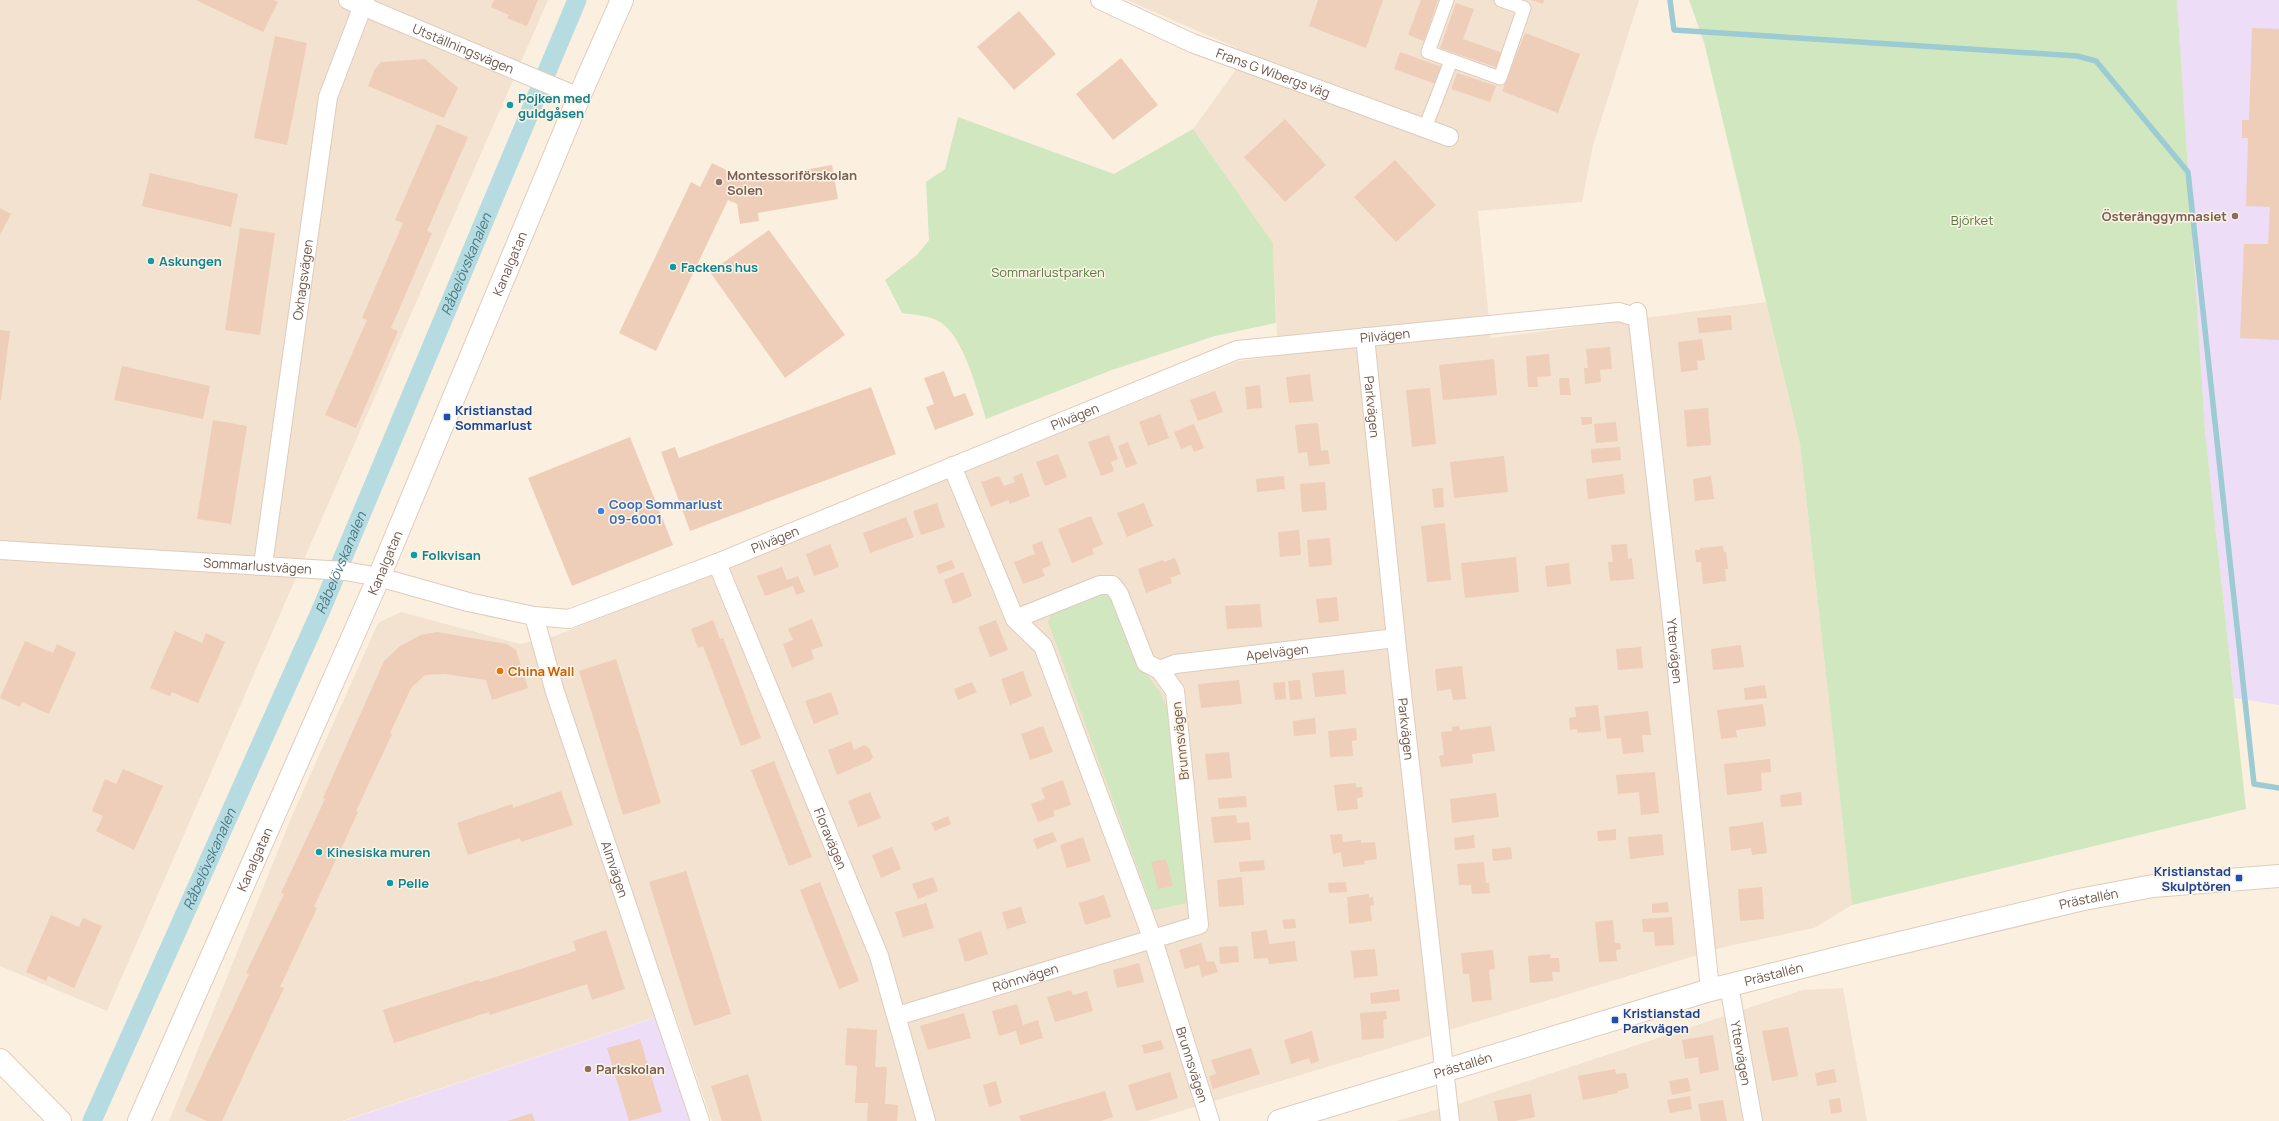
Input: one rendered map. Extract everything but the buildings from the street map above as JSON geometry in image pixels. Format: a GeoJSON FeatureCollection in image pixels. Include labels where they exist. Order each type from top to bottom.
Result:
{"type":"FeatureCollection","features":[{"type":"Feature","properties":{"kind":"street","name":"Kanalgatan"},"geometry":{"type":"LineString","coordinates":[[139,1121],[380,577],[579,97],[622,0]]}},
{"type":"Feature","properties":{"kind":"street","name":"Frans G Wibergs väg"},"geometry":{"type":"LineString","coordinates":[[1100,0],[1192,43],[1449,137]]}},
{"type":"Feature","properties":{"kind":"street"},"geometry":{"type":"LineString","coordinates":[[1447,0],[1428,52],[1500,78],[1524,8],[1501,0]]}},
{"type":"Feature","properties":{"kind":"street","name":"Utställningsvägen"},"geometry":{"type":"LineString","coordinates":[[358,2],[579,97]]}},
{"type":"Feature","properties":{"kind":"street","name":"Oxhagsvägen"},"geometry":{"type":"LineString","coordinates":[[263,565],[328,97],[358,2]]}},
{"type":"Feature","properties":{"kind":"street"},"geometry":{"type":"LineString","coordinates":[[1425,128],[1451,61]]}},
{"type":"Feature","properties":{"kind":"street","name":"Pilvägen"},"geometry":{"type":"LineString","coordinates":[[534,616],[569,619],[717,562],[1238,350],[1619,312],[1632,316],[1637,312]]}},
{"type":"Feature","properties":{"kind":"street","name":"Yttervägen"},"geometry":{"type":"LineString","coordinates":[[1637,312],[1671,612],[1720,987],[1753,1121]]}},
{"type":"Feature","properties":{"kind":"street","name":"Parkvägen"},"geometry":{"type":"LineString","coordinates":[[1365,337],[1396,638],[1446,1072],[1450,1121]]}},
{"type":"Feature","properties":{"kind":"street","name":"Brunnsvägen"},"geometry":{"type":"LineString","coordinates":[[952,466],[1015,619],[1043,646],[1153,940],[1210,1121]]}},
{"type":"Feature","properties":{"kind":"street","name":"Sommarlustvägen"},"geometry":{"type":"LineString","coordinates":[[0,550],[345,571],[380,577],[468,602],[534,616]]}},
{"type":"Feature","properties":{"kind":"street","name":"Floravägen"},"geometry":{"type":"LineString","coordinates":[[717,562],[879,956],[926,1121]]}},
{"type":"Feature","properties":{"kind":"street","name":"Brunnsvägen"},"geometry":{"type":"LineString","coordinates":[[1015,619],[1100,585],[1112,585],[1119,594],[1146,663],[1160,670],[1175,691],[1199,925],[1153,940]]}},
{"type":"Feature","properties":{"kind":"street","name":"Almvägen"},"geometry":{"type":"LineString","coordinates":[[534,616],[554,692],[700,1121]]}},
{"type":"Feature","properties":{"kind":"street","name":"Apelvägen"},"geometry":{"type":"LineString","coordinates":[[1160,670],[1175,664],[1396,638]]}},
{"type":"Feature","properties":{"kind":"street","name":"Prästallén"},"geometry":{"type":"LineString","coordinates":[[1279,1121],[1446,1072],[1720,987],[2079,900],[2153,886],[2279,876]]}},
{"type":"Feature","properties":{"kind":"street","name":"Rönnvägen"},"geometry":{"type":"LineString","coordinates":[[897,1016],[1153,940]]}},
{"type":"Feature","properties":{"kind":"street"},"geometry":{"type":"LineString","coordinates":[[0,1060],[60,1121]]}},
{"type":"Feature","properties":{"kind":"shaded area"},"geometry":{"type":"Polygon","coordinates":[[[0,0],[548,0],[107,1011],[0,966],[0,0]]]}},
{"type":"Feature","properties":{"kind":"shaded area"},"geometry":{"type":"Polygon","coordinates":[[[1127,0],[1639,0],[1593,145],[1582,202],[1478,211],[1491,338],[1766,302],[1800,444],[1852,905],[1814,928],[1724,947],[1148,1121],[712,1121],[674,1011],[342,1121],[169,1121],[292,816],[378,623],[401,612],[520,644],[555,636],[1239,361],[1278,356],[1273,243],[1193,129],[1248,53],[1127,0]],[[1048,622],[1153,909],[1188,903],[1048,622]]]}},
{"type":"Feature","properties":{"kind":"shaded area","name":"Österänggymnasiet"},"geometry":{"type":"Polygon","coordinates":[[[2177,0],[2279,0],[2279,705],[2234,698],[2205,431],[2177,0]]]}},
{"type":"Feature","properties":{"kind":"shaded area"},"geometry":{"type":"Polygon","coordinates":[[[1843,988],[1867,1121],[1396,1121],[1461,1103],[1803,990],[1843,988]]]}},
{"type":"Feature","properties":{"kind":"shaded area","name":"Parkskolan"},"geometry":{"type":"Polygon","coordinates":[[[657,1017],[692,1121],[344,1121],[657,1017]]]}},
{"type":"Feature","properties":{"kind":"green space","name":"Björket"},"geometry":{"type":"Polygon","coordinates":[[[1689,0],[2177,0],[2205,431],[2246,809],[1852,905],[1800,444],[1704,42],[1689,0]]]}},
{"type":"Feature","properties":{"kind":"green space","name":"Sommarlustparken"},"geometry":{"type":"Polygon","coordinates":[[[958,117],[1114,174],[1193,129],[1273,243],[1276,323],[1215,336],[1112,370],[986,419],[969,366],[963,352],[949,329],[940,322],[931,318],[902,313],[885,280],[917,255],[929,240],[926,182],[945,169],[958,117]]]}},
{"type":"Feature","properties":{"kind":"green space"},"geometry":{"type":"Polygon","coordinates":[[[1100,594],[1111,596],[1140,666],[1160,692],[1169,712],[1188,903],[1153,910],[1048,622],[1051,614],[1100,594]]]}},
{"type":"Feature","properties":{"kind":"waterway","name":"Råbelövskanalen"},"geometry":{"type":"LineString","coordinates":[[92,1121],[321,610],[577,0]]}},
{"type":"Feature","properties":{"kind":"waterway"},"geometry":{"type":"LineString","coordinates":[[1670,0],[1674,30],[2077,56],[2096,61],[2188,172],[2254,784],[2279,788]]}},
{"type":"Feature","properties":{"kind":"place","name":"Pojken med guldgåsen"},"geometry":{"type":"Point","coordinates":[510,105]}},
{"type":"Feature","properties":{"kind":"place","name":"Montessoriförskolan Solen"},"geometry":{"type":"Point","coordinates":[719,182]}},
{"type":"Feature","properties":{"kind":"place","name":"Österänggymnasiet"},"geometry":{"type":"Point","coordinates":[2235,216]}},
{"type":"Feature","properties":{"kind":"place","name":"Askungen"},"geometry":{"type":"Point","coordinates":[151,261]}},
{"type":"Feature","properties":{"kind":"place","name":"Fackens hus"},"geometry":{"type":"Point","coordinates":[673,267]}},
{"type":"Feature","properties":{"kind":"place","name":"Kristianstad Sommarlust"},"geometry":{"type":"Point","coordinates":[447,417]}},
{"type":"Feature","properties":{"kind":"place","name":"Coop Sommarlust 09-6001"},"geometry":{"type":"Point","coordinates":[601,511]}},
{"type":"Feature","properties":{"kind":"place","name":"Folkvisan"},"geometry":{"type":"Point","coordinates":[414,555]}},
{"type":"Feature","properties":{"kind":"place","name":"China Wall"},"geometry":{"type":"Point","coordinates":[500,671]}},
{"type":"Feature","properties":{"kind":"place","name":"Kinesiska muren"},"geometry":{"type":"Point","coordinates":[319,852]}},
{"type":"Feature","properties":{"kind":"place","name":"Kristianstad Skulptören"},"geometry":{"type":"Point","coordinates":[2239,878]}},
{"type":"Feature","properties":{"kind":"place","name":"Pelle"},"geometry":{"type":"Point","coordinates":[390,883]}},
{"type":"Feature","properties":{"kind":"place","name":"Kristianstad Parkvägen"},"geometry":{"type":"Point","coordinates":[1615,1020]}},
{"type":"Feature","properties":{"kind":"place","name":"Parkskolan"},"geometry":{"type":"Point","coordinates":[588,1069]}}]}
